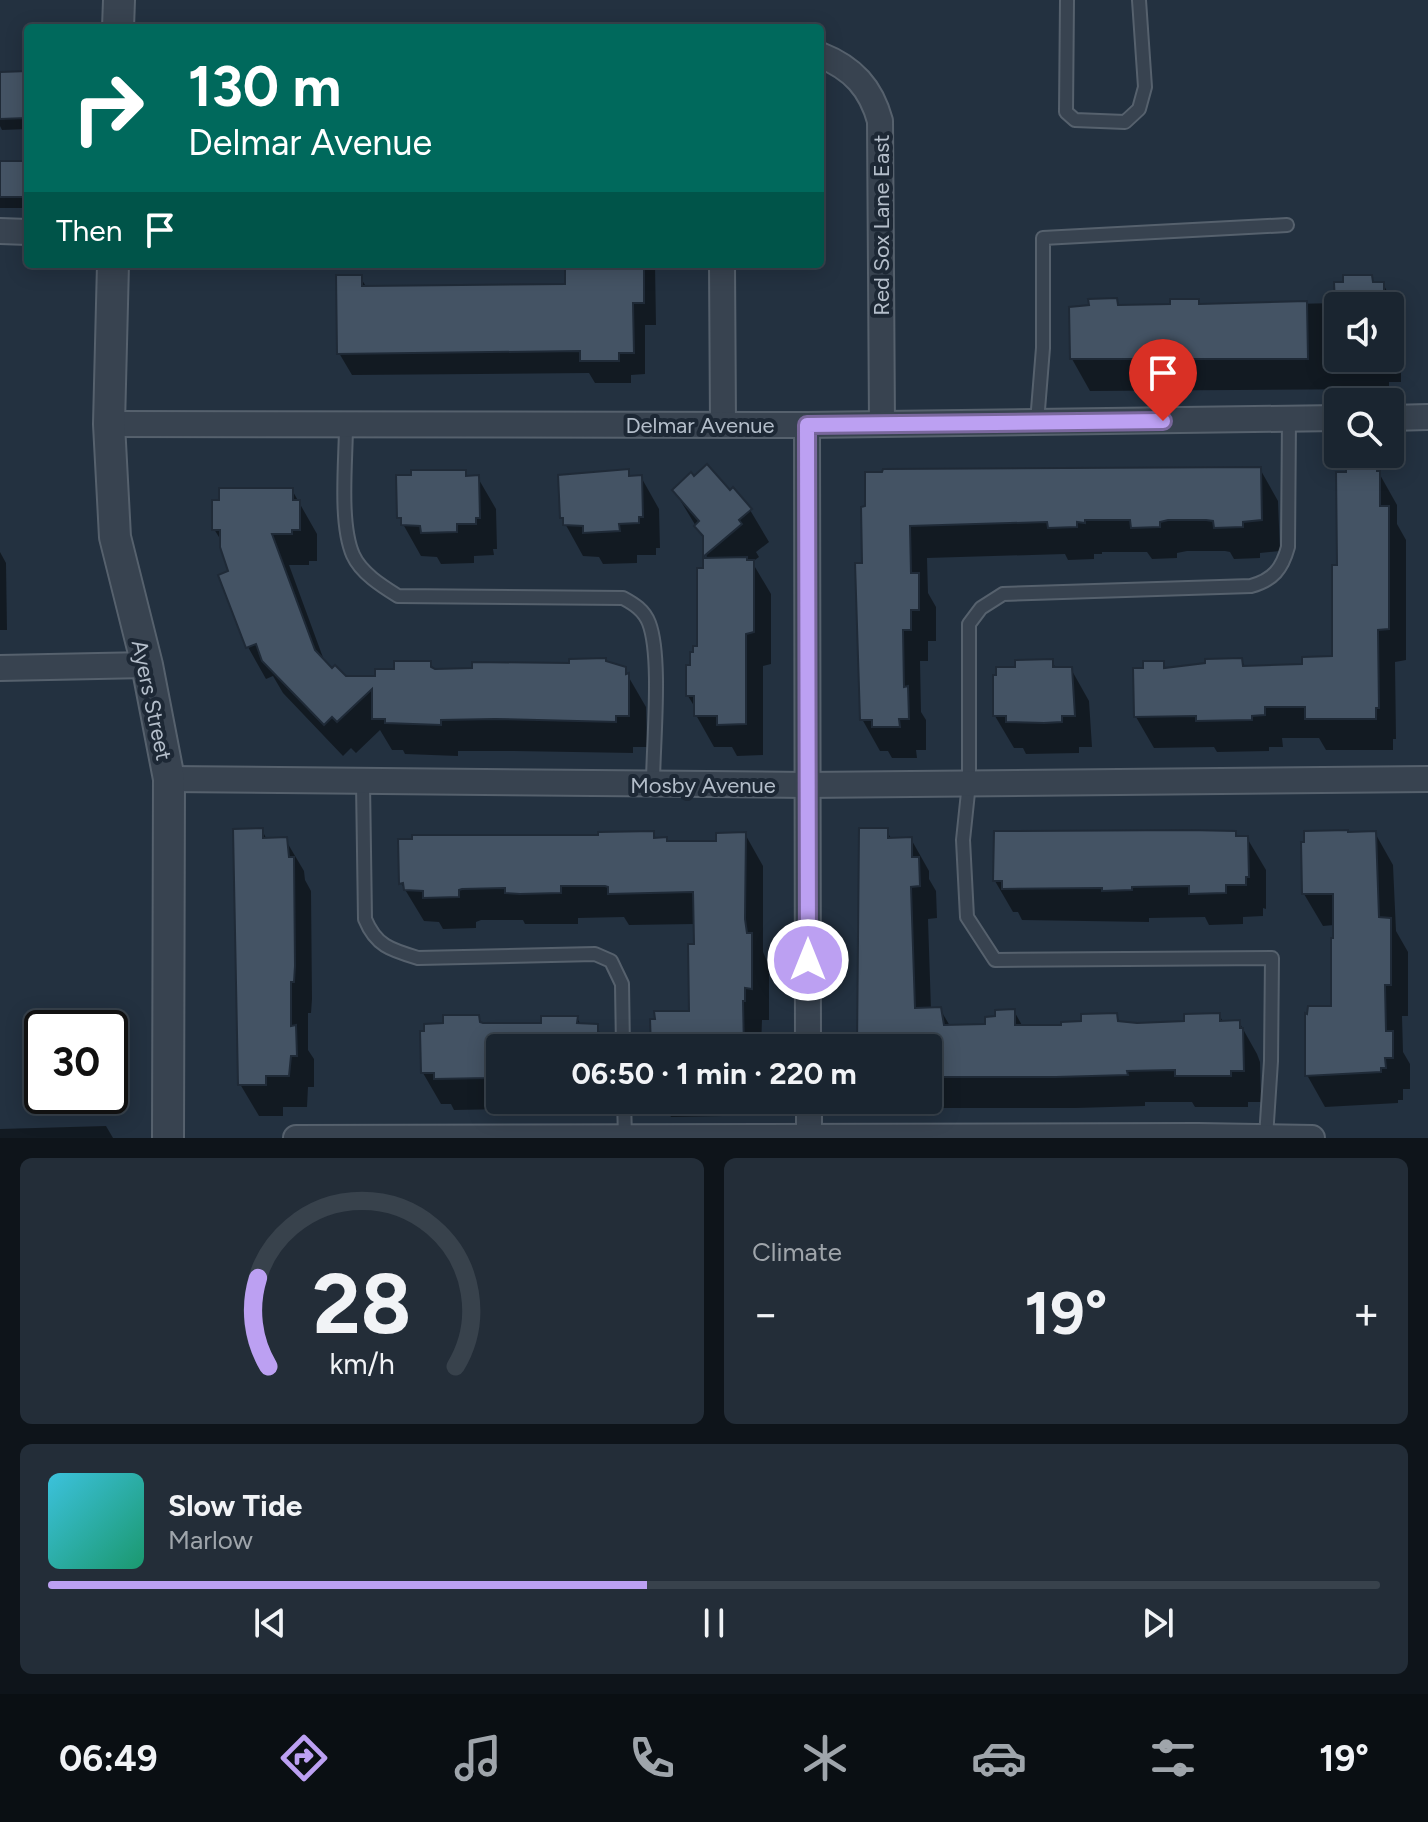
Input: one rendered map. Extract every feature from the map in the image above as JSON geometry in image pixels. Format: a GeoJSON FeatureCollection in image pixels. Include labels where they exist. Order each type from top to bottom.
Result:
{"type":"FeatureCollection","features":[{"type":"Feature","properties":{"kind":"street"},"geometry":{"type":"LineString","coordinates":[[118,24],[119,0]]}},
{"type":"Feature","properties":{"kind":"street","name":"Red Sox Lane East"},"geometry":{"type":"LineString","coordinates":[[824,57],[843,65],[864,84],[875,101],[880,121],[882,424]]}},
{"type":"Feature","properties":{"kind":"street"},"geometry":{"type":"LineString","coordinates":[[0,231],[24,232]]}},
{"type":"Feature","properties":{"kind":"street","name":"Ayers Street"},"geometry":{"type":"LineString","coordinates":[[113,268],[109,424],[115,537],[147,665],[169,779],[168,1138]]}},
{"type":"Feature","properties":{"kind":"street"},"geometry":{"type":"LineString","coordinates":[[722,268],[723,425]]}},
{"type":"Feature","properties":{"kind":"street"},"geometry":{"type":"LineString","coordinates":[[1404,418],[1428,417]]}},
{"type":"Feature","properties":{"kind":"street","name":"Delmar Avenue"},"geometry":{"type":"LineString","coordinates":[[109,424],[807,425],[1324,418]]}},
{"type":"Feature","properties":{"kind":"street"},"geometry":{"type":"LineString","coordinates":[[807,425],[808,1034]]}},
{"type":"Feature","properties":{"kind":"street"},"geometry":{"type":"LineString","coordinates":[[0,668],[147,665]]}},
{"type":"Feature","properties":{"kind":"street","name":"Mosby Avenue"},"geometry":{"type":"LineString","coordinates":[[169,779],[806,785],[1428,779]]}},
{"type":"Feature","properties":{"kind":"street"},"geometry":{"type":"LineString","coordinates":[[809,1114],[809,1137]]}},
{"type":"Feature","properties":{"kind":"street"},"geometry":{"type":"LineString","coordinates":[[296,1138],[1312,1138]]}},
{"type":"Feature","properties":{"kind":"lane"},"geometry":{"type":"LineString","coordinates":[[1067,0],[1066,112],[1075,120],[1125,122],[1139,109],[1145,87],[1139,0]]}},
{"type":"Feature","properties":{"kind":"lane"},"geometry":{"type":"LineString","coordinates":[[1037,422],[1043,348],[1043,238],[1287,225]]}},
{"type":"Feature","properties":{"kind":"lane"},"geometry":{"type":"LineString","coordinates":[[1266,1137],[1271,1061],[1272,958],[995,960],[967,917],[963,840],[969,783],[969,624],[981,608],[1003,594],[1251,586],[1267,582],[1283,565],[1288,547],[1289,419]]}},
{"type":"Feature","properties":{"kind":"lane"},"geometry":{"type":"LineString","coordinates":[[346,425],[348,538],[354,558],[376,583],[398,596],[623,598],[639,607],[649,623],[655,663],[653,784]]}},
{"type":"Feature","properties":{"kind":"lane"},"geometry":{"type":"LineString","coordinates":[[363,783],[365,919],[372,936],[392,951],[418,958],[595,954],[611,961],[622,984],[623,1034]]}},
{"type":"Feature","properties":{"kind":"lane"},"geometry":{"type":"LineString","coordinates":[[624,1114],[625,1137]]}},
{"type":"Feature","properties":{"kind":"building"},"geometry":{"type":"Polygon","coordinates":[[[24,71],[24,118],[0,119],[0,72],[24,71]]]}},
{"type":"Feature","properties":{"kind":"building"},"geometry":{"type":"Polygon","coordinates":[[[0,161],[24,161],[24,197],[0,197],[0,161]]]}},
{"type":"Feature","properties":{"kind":"building"},"geometry":{"type":"Polygon","coordinates":[[[565,268],[644,268],[644,303],[633,303],[634,353],[619,353],[619,361],[580,361],[580,351],[337,354],[336,275],[362,275],[362,286],[565,284],[565,268]]]}},
{"type":"Feature","properties":{"kind":"building"},"geometry":{"type":"Polygon","coordinates":[[[1343,275],[1372,275],[1373,282],[1384,282],[1384,292],[1334,292],[1334,282],[1343,282],[1343,275]]]}},
{"type":"Feature","properties":{"kind":"building"},"geometry":{"type":"Polygon","coordinates":[[[1117,298],[1118,305],[1170,304],[1170,299],[1199,299],[1199,304],[1307,301],[1308,359],[1070,359],[1069,307],[1089,305],[1088,299],[1117,298]]]}},
{"type":"Feature","properties":{"kind":"building"},"geometry":{"type":"Polygon","coordinates":[[[707,464],[752,509],[739,520],[742,524],[703,557],[703,536],[694,526],[699,521],[672,490],[691,472],[694,476],[707,464]]]}},
{"type":"Feature","properties":{"kind":"building"},"geometry":{"type":"Polygon","coordinates":[[[1261,467],[1262,520],[1243,522],[1243,527],[1214,528],[1213,521],[1206,520],[1168,520],[1160,522],[1160,527],[1131,528],[1130,520],[1085,520],[1085,523],[1077,522],[1077,527],[1048,528],[1047,522],[910,526],[911,573],[919,573],[919,610],[911,610],[911,630],[903,630],[904,687],[908,686],[909,719],[899,719],[900,727],[872,727],[872,720],[860,720],[855,563],[862,563],[861,507],[865,506],[865,472],[882,472],[883,469],[1261,467]]]}},
{"type":"Feature","properties":{"kind":"building"},"geometry":{"type":"Polygon","coordinates":[[[1346,468],[1377,468],[1380,471],[1380,506],[1389,506],[1389,629],[1378,630],[1379,708],[1376,708],[1376,719],[1305,719],[1305,707],[1265,707],[1265,715],[1252,716],[1252,720],[1196,721],[1196,716],[1134,717],[1133,668],[1143,668],[1143,661],[1164,661],[1164,668],[1205,663],[1205,659],[1242,658],[1243,666],[1302,664],[1302,657],[1332,656],[1332,565],[1337,565],[1336,472],[1346,472],[1346,468]]]}},
{"type":"Feature","properties":{"kind":"building"},"geometry":{"type":"Polygon","coordinates":[[[629,469],[629,476],[642,475],[643,517],[639,517],[639,523],[619,524],[620,531],[583,533],[583,526],[563,525],[558,475],[629,469]]]}},
{"type":"Feature","properties":{"kind":"building"},"geometry":{"type":"Polygon","coordinates":[[[411,470],[466,470],[466,476],[479,475],[480,518],[476,518],[476,524],[457,524],[457,532],[421,533],[420,526],[401,525],[401,518],[397,518],[396,475],[411,475],[411,470]]]}},
{"type":"Feature","properties":{"kind":"building"},"geometry":{"type":"Polygon","coordinates":[[[219,488],[293,488],[293,500],[300,500],[300,530],[292,530],[292,534],[272,534],[315,650],[332,668],[335,665],[346,676],[375,676],[375,669],[394,669],[394,661],[431,661],[431,667],[435,669],[472,668],[472,662],[569,663],[569,659],[606,658],[606,661],[626,667],[626,674],[629,673],[629,716],[616,716],[616,722],[495,719],[441,720],[441,725],[385,723],[385,719],[372,719],[372,689],[337,722],[332,717],[324,725],[262,661],[256,644],[246,648],[218,575],[228,571],[220,547],[220,530],[212,530],[212,500],[219,500],[219,488]]]}},
{"type":"Feature","properties":{"kind":"building"},"geometry":{"type":"Polygon","coordinates":[[[747,557],[747,560],[754,560],[754,632],[746,634],[746,724],[717,725],[717,716],[694,716],[694,696],[686,696],[686,665],[690,665],[693,646],[697,646],[697,568],[703,568],[703,558],[747,557]]]}},
{"type":"Feature","properties":{"kind":"building"},"geometry":{"type":"Polygon","coordinates":[[[1053,659],[1053,667],[1072,667],[1075,716],[1062,716],[1062,722],[1044,723],[1006,722],[1006,716],[993,716],[993,675],[996,675],[996,667],[1015,667],[1015,660],[1053,659]]]}},
{"type":"Feature","properties":{"kind":"building"},"geometry":{"type":"Polygon","coordinates":[[[263,828],[263,838],[287,837],[289,857],[294,857],[295,966],[294,982],[291,982],[291,1026],[296,1025],[297,1056],[291,1056],[289,1076],[266,1076],[266,1085],[238,1085],[233,829],[263,828]]]}},
{"type":"Feature","properties":{"kind":"building"},"geometry":{"type":"Polygon","coordinates":[[[859,828],[888,828],[888,838],[912,837],[912,857],[919,857],[920,886],[911,887],[915,1008],[941,1007],[944,1025],[985,1024],[985,1017],[995,1016],[995,1010],[1015,1009],[1015,1025],[1061,1025],[1061,1022],[1081,1021],[1081,1014],[1117,1013],[1118,1021],[1137,1023],[1184,1021],[1184,1014],[1220,1013],[1220,1021],[1240,1020],[1244,1071],[1231,1071],[1231,1076],[1175,1076],[1175,1070],[1127,1071],[1128,1075],[942,1077],[942,1034],[857,1034],[859,828]]]}},
{"type":"Feature","properties":{"kind":"building"},"geometry":{"type":"Polygon","coordinates":[[[654,831],[654,838],[667,837],[667,841],[716,841],[716,833],[746,832],[745,919],[747,933],[752,933],[752,989],[745,988],[744,1034],[651,1034],[650,1019],[655,1019],[654,1011],[689,1011],[688,944],[694,944],[693,892],[608,894],[608,887],[605,886],[561,886],[561,893],[505,893],[505,888],[462,889],[459,890],[459,897],[423,898],[423,891],[404,890],[403,883],[399,884],[398,839],[412,839],[412,835],[598,835],[598,832],[654,831]]]}},
{"type":"Feature","properties":{"kind":"building"},"geometry":{"type":"Polygon","coordinates":[[[994,831],[1236,831],[1236,836],[1248,836],[1249,877],[1246,877],[1246,885],[1226,885],[1226,893],[1189,894],[1189,886],[1102,891],[1102,888],[1002,889],[1002,881],[993,881],[994,831]]]}},
{"type":"Feature","properties":{"kind":"building"},"geometry":{"type":"Polygon","coordinates":[[[1304,831],[1376,831],[1379,917],[1391,918],[1391,985],[1385,985],[1386,1031],[1393,1031],[1393,1058],[1385,1058],[1386,1068],[1381,1068],[1381,1072],[1305,1076],[1305,1013],[1308,1006],[1331,1006],[1333,894],[1302,894],[1301,842],[1304,842],[1304,831]]]}},
{"type":"Feature","properties":{"kind":"building"},"geometry":{"type":"Polygon","coordinates":[[[443,1015],[479,1015],[483,1023],[541,1023],[541,1016],[578,1016],[577,1023],[598,1024],[598,1034],[486,1034],[486,1078],[434,1079],[434,1073],[421,1073],[420,1031],[424,1031],[424,1024],[443,1023],[443,1015]]]}},
{"type":"Feature","properties":{"kind":"route"},"geometry":{"type":"LineString","coordinates":[[808,960],[807,425],[1163,421]]}}]}
